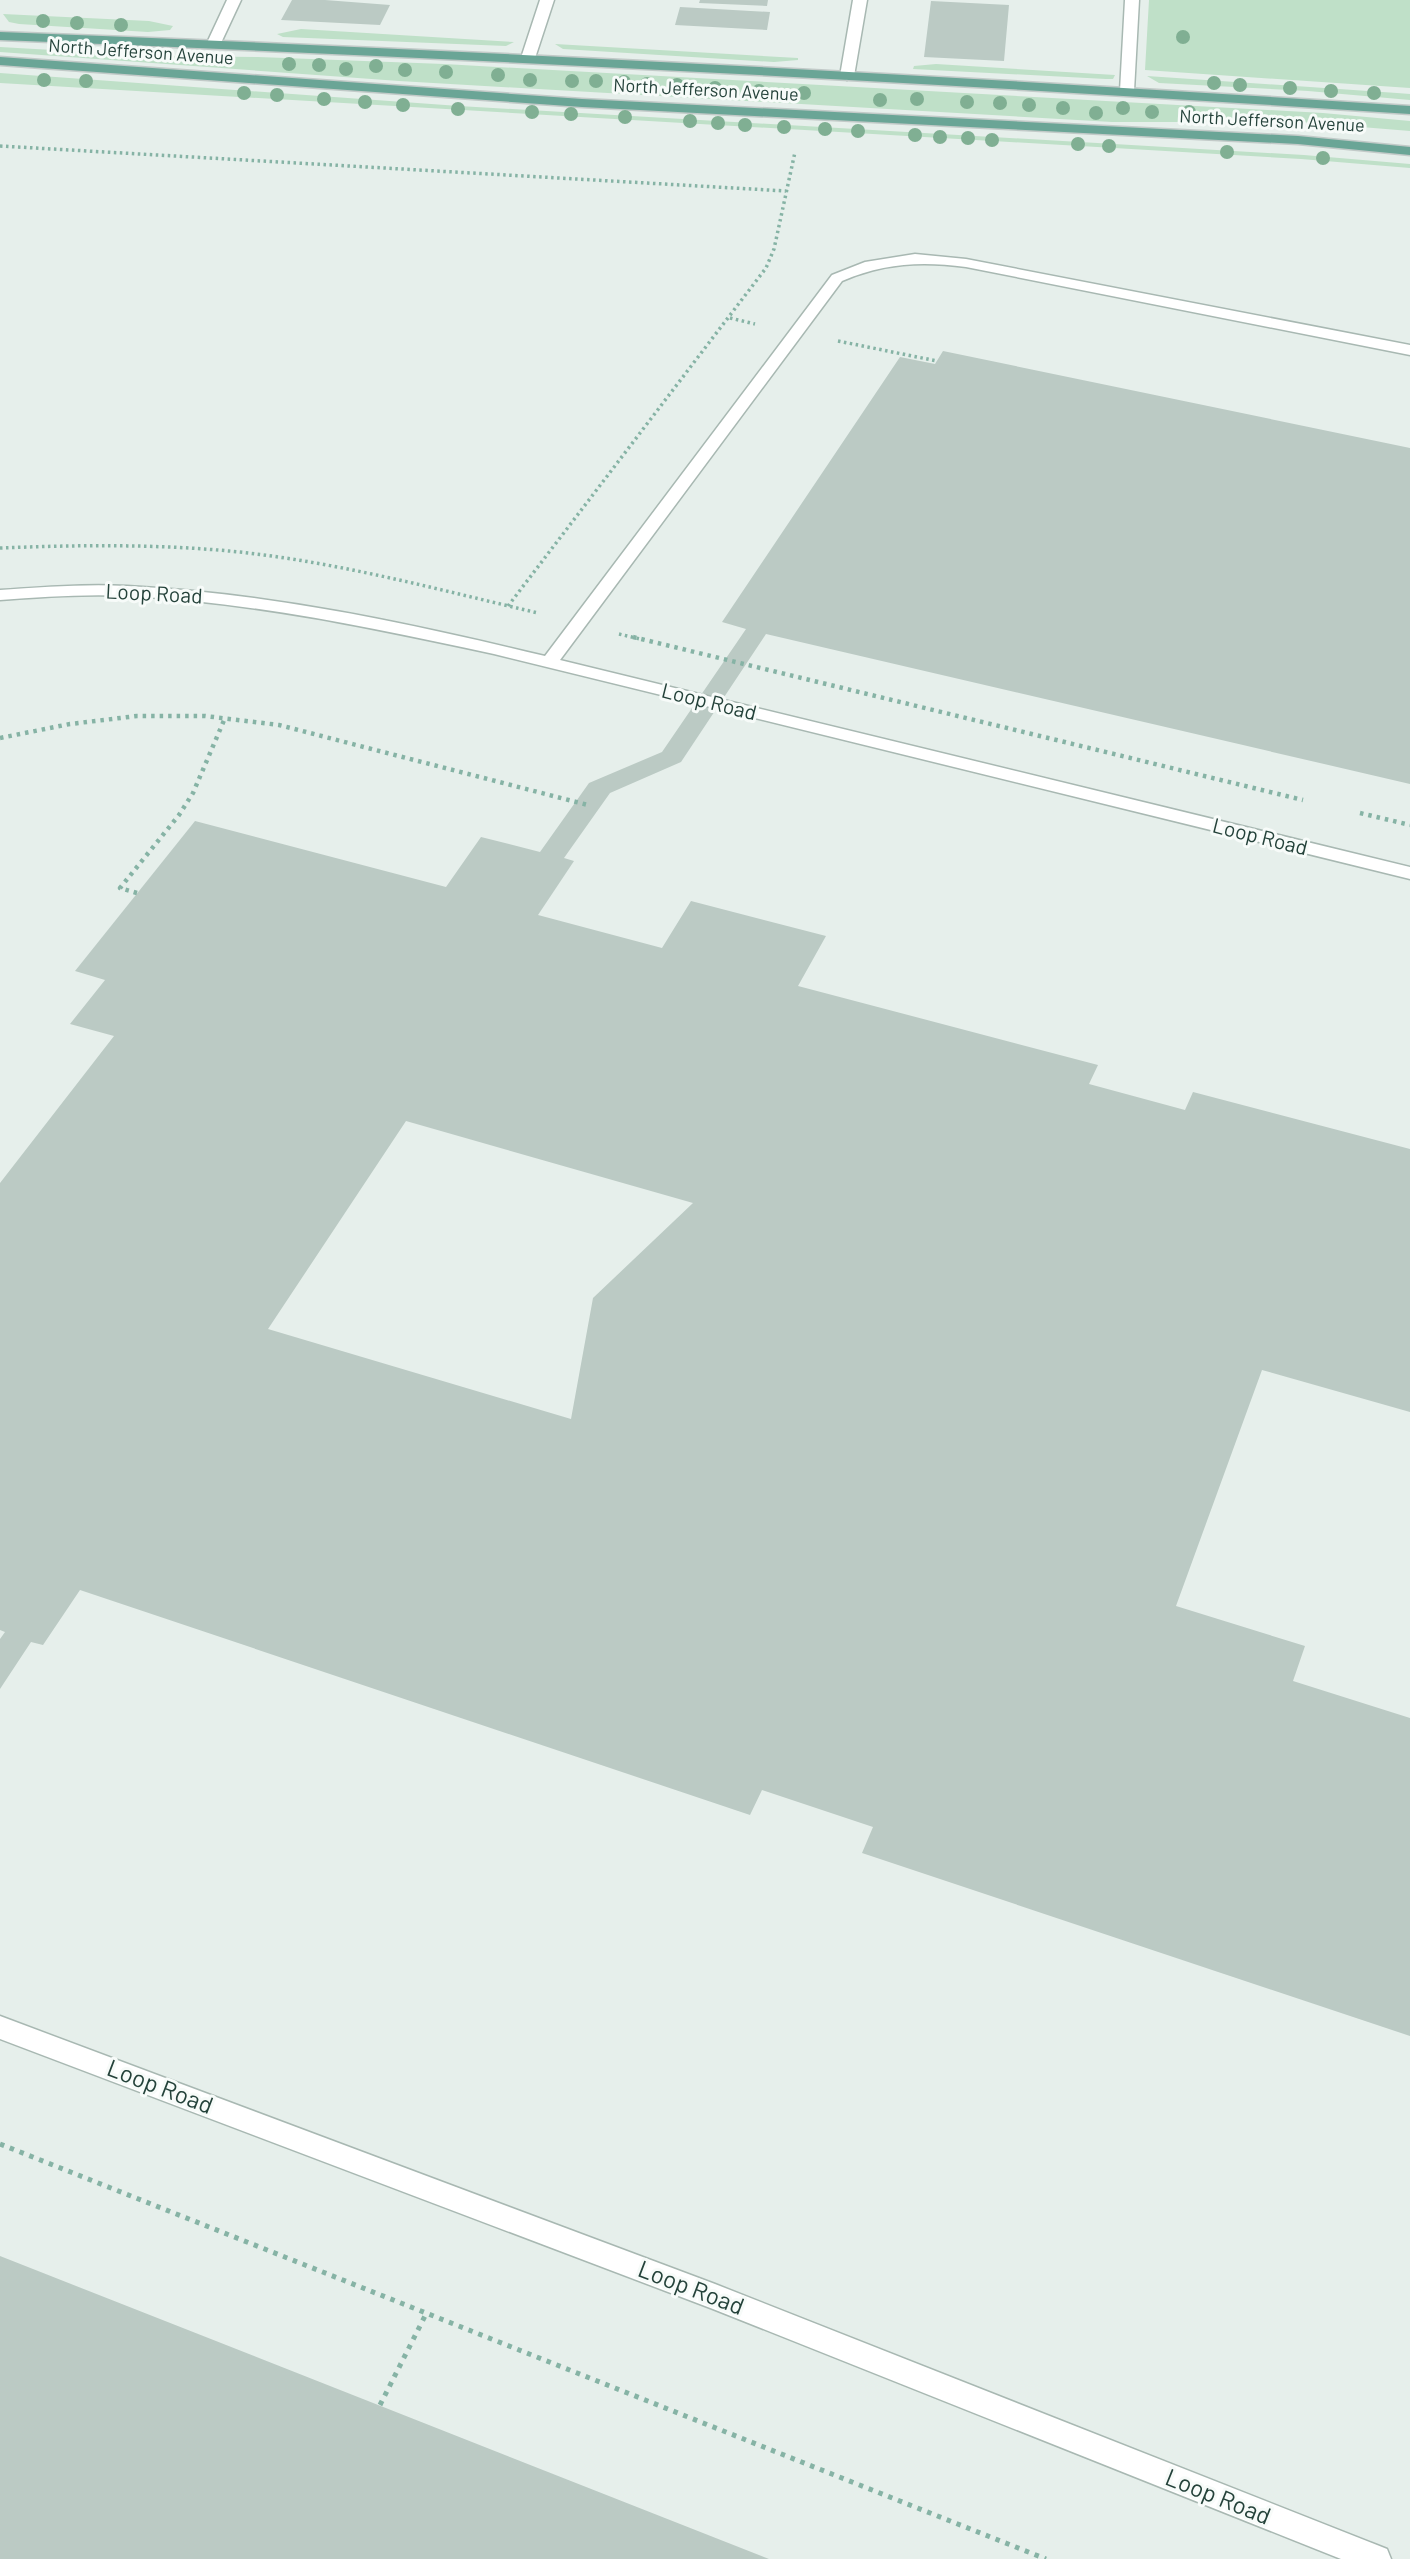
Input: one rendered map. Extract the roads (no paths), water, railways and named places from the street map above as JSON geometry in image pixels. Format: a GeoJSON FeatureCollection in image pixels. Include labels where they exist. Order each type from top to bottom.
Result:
{"type":"FeatureCollection","features":[{"type":"Feature","properties":{"kind":"main road","name":"North Jefferson Avenue"},"geometry":{"type":"LineString","coordinates":[[0,36],[527,58],[1127,91],[1410,110]]}},
{"type":"Feature","properties":{"kind":"main road","name":"North Jefferson Avenue"},"geometry":{"type":"LineString","coordinates":[[0,61],[501,98],[1298,140],[1410,151]]}},
{"type":"Feature","properties":{"kind":"street"},"geometry":{"type":"LineString","coordinates":[[213,45],[234,0]]}},
{"type":"Feature","properties":{"kind":"street"},"geometry":{"type":"LineString","coordinates":[[527,58],[547,0]]}},
{"type":"Feature","properties":{"kind":"street"},"geometry":{"type":"LineString","coordinates":[[847,76],[860,0]]}},
{"type":"Feature","properties":{"kind":"street"},"geometry":{"type":"LineString","coordinates":[[1127,91],[1132,0]]}},
{"type":"Feature","properties":{"kind":"street"},"geometry":{"type":"LineString","coordinates":[[549,663],[837,278],[867,264],[897,258],[930,257],[967,262],[1410,350]]}},
{"type":"Feature","properties":{"kind":"street","name":"Loop Road"},"geometry":{"type":"LineString","coordinates":[[0,595],[104,591],[194,595],[270,603],[364,620],[1410,873]]}},
{"type":"Feature","properties":{"kind":"street","name":"Loop Road"},"geometry":{"type":"LineString","coordinates":[[0,2027],[715,2297],[1377,2559]]}}]}
